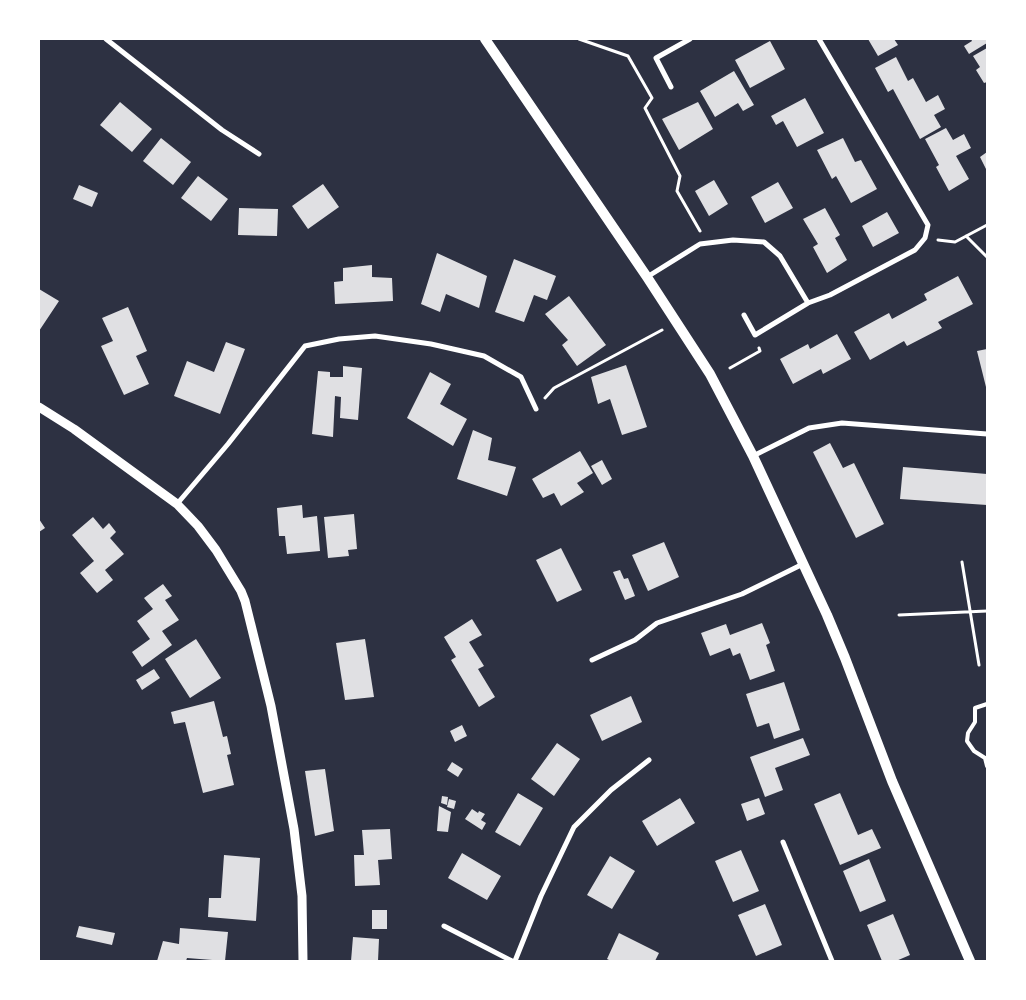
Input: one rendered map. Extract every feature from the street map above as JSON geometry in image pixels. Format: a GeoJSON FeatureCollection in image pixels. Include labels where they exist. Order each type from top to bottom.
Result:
{"type":"FeatureCollection","features":[{"type":"Feature","properties":{"kind":"main road"},"geometry":{"type":"LineString","coordinates":[[485,39],[647,277],[710,374],[753,456],[831,623],[892,781],[970,961]]}},
{"type":"Feature","properties":{"kind":"street"},"geometry":{"type":"LineString","coordinates":[[106,39],[222,130],[259,154]]}},
{"type":"Feature","properties":{"kind":"street"},"geometry":{"type":"LineString","coordinates":[[671,87],[656,58],[690,39]]}},
{"type":"Feature","properties":{"kind":"street"},"geometry":{"type":"LineString","coordinates":[[744,315],[755,335],[808,302],[830,295],[914,250],[925,238],[928,225],[819,39]]}},
{"type":"Feature","properties":{"kind":"street"},"geometry":{"type":"LineString","coordinates":[[647,277],[700,244],[733,240],[764,242],[780,256],[808,302]]}},
{"type":"Feature","properties":{"kind":"street"},"geometry":{"type":"LineString","coordinates":[[177,504],[228,444],[305,346],[339,339],[375,336],[431,344],[484,356],[521,377],[536,410]]}},
{"type":"Feature","properties":{"kind":"street"},"geometry":{"type":"LineString","coordinates":[[39,407],[74,429],[177,504],[198,526],[216,550],[245,601],[270,706],[294,829],[302,896],[304,961]]}},
{"type":"Feature","properties":{"kind":"street"},"geometry":{"type":"LineString","coordinates":[[753,456],[809,428],[842,423],[987,434]]}},
{"type":"Feature","properties":{"kind":"street"},"geometry":{"type":"LineString","coordinates":[[592,660],[636,640],[657,623],[742,594],[804,564]]}},
{"type":"Feature","properties":{"kind":"street"},"geometry":{"type":"LineString","coordinates":[[444,926],[514,961],[541,896],[574,827],[611,790],[649,760]]}},
{"type":"Feature","properties":{"kind":"street"},"geometry":{"type":"LineString","coordinates":[[783,842],[832,961]]}},
{"type":"Feature","properties":{"kind":"lane"},"geometry":{"type":"LineString","coordinates":[[987,704],[975,708],[976,722],[968,733],[967,741],[974,751],[985,758],[987,766]]}},
{"type":"Feature","properties":{"kind":"path"},"geometry":{"type":"LineString","coordinates":[[579,39],[628,56],[652,98],[645,108],[680,176],[677,190],[700,230],[700,244]]}},
{"type":"Feature","properties":{"kind":"path"},"geometry":{"type":"LineString","coordinates":[[925,238],[955,242],[987,225]]}},
{"type":"Feature","properties":{"kind":"path"},"geometry":{"type":"LineString","coordinates":[[966,236],[987,257]]}},
{"type":"Feature","properties":{"kind":"path"},"geometry":{"type":"LineString","coordinates":[[536,410],[554,388],[676,322]]}},
{"type":"Feature","properties":{"kind":"path"},"geometry":{"type":"LineString","coordinates":[[730,368],[760,351],[755,335]]}},
{"type":"Feature","properties":{"kind":"path"},"geometry":{"type":"LineString","coordinates":[[962,562],[979,665]]}},
{"type":"Feature","properties":{"kind":"path"},"geometry":{"type":"LineString","coordinates":[[899,615],[987,611]]}},
{"type":"Feature","properties":{"kind":"building"},"geometry":{"type":"Polygon","coordinates":[[[868,39],[894,39],[898,45],[878,56],[868,39]]]}},
{"type":"Feature","properties":{"kind":"building"},"geometry":{"type":"Polygon","coordinates":[[[971,39],[987,39],[987,43],[969,54],[964,46],[972,41],[971,39]]]}},
{"type":"Feature","properties":{"kind":"building"},"geometry":{"type":"Polygon","coordinates":[[[770,41],[785,69],[750,88],[735,60],[770,41]]]}},
{"type":"Feature","properties":{"kind":"building"},"geometry":{"type":"Polygon","coordinates":[[[987,48],[987,82],[984,83],[976,70],[980,67],[973,56],[987,48]]]}},
{"type":"Feature","properties":{"kind":"building"},"geometry":{"type":"Polygon","coordinates":[[[896,57],[908,81],[913,78],[926,102],[938,95],[945,109],[934,115],[941,127],[920,139],[893,89],[888,92],[875,68],[896,57]]]}},
{"type":"Feature","properties":{"kind":"building"},"geometry":{"type":"Polygon","coordinates":[[[734,71],[754,105],[743,111],[738,103],[715,117],[700,91],[734,71]]]}},
{"type":"Feature","properties":{"kind":"building"},"geometry":{"type":"Polygon","coordinates":[[[805,98],[824,133],[797,147],[783,121],[776,125],[771,116],[805,98]]]}},
{"type":"Feature","properties":{"kind":"building"},"geometry":{"type":"Polygon","coordinates":[[[120,102],[152,129],[132,152],[100,125],[120,102]]]}},
{"type":"Feature","properties":{"kind":"building"},"geometry":{"type":"Polygon","coordinates":[[[698,102],[713,129],[679,150],[662,119],[698,102]]]}},
{"type":"Feature","properties":{"kind":"building"},"geometry":{"type":"Polygon","coordinates":[[[946,128],[953,140],[964,134],[971,148],[956,156],[969,179],[949,191],[936,167],[939,165],[925,139],[946,128]]]}},
{"type":"Feature","properties":{"kind":"building"},"geometry":{"type":"Polygon","coordinates":[[[161,138],[191,162],[173,185],[143,161],[161,138]]]}},
{"type":"Feature","properties":{"kind":"building"},"geometry":{"type":"Polygon","coordinates":[[[843,138],[855,162],[861,160],[877,189],[851,203],[836,176],[832,179],[817,150],[843,138]]]}},
{"type":"Feature","properties":{"kind":"building"},"geometry":{"type":"Polygon","coordinates":[[[987,152],[987,171],[980,157],[987,152]]]}},
{"type":"Feature","properties":{"kind":"building"},"geometry":{"type":"Polygon","coordinates":[[[198,176],[228,199],[211,221],[181,198],[198,176]]]}},
{"type":"Feature","properties":{"kind":"building"},"geometry":{"type":"Polygon","coordinates":[[[714,180],[728,204],[709,216],[695,191],[714,180]]]}},
{"type":"Feature","properties":{"kind":"building"},"geometry":{"type":"Polygon","coordinates":[[[778,182],[793,208],[765,223],[751,197],[778,182]]]}},
{"type":"Feature","properties":{"kind":"building"},"geometry":{"type":"Polygon","coordinates":[[[323,184],[339,207],[308,229],[292,206],[323,184]]]}},
{"type":"Feature","properties":{"kind":"building"},"geometry":{"type":"Polygon","coordinates":[[[79,185],[98,193],[92,207],[73,199],[79,185]]]}},
{"type":"Feature","properties":{"kind":"building"},"geometry":{"type":"Polygon","coordinates":[[[239,208],[278,209],[277,236],[238,235],[239,208]]]}},
{"type":"Feature","properties":{"kind":"building"},"geometry":{"type":"Polygon","coordinates":[[[825,208],[840,235],[835,238],[847,260],[827,273],[813,247],[818,244],[803,219],[825,208]]]}},
{"type":"Feature","properties":{"kind":"building"},"geometry":{"type":"Polygon","coordinates":[[[887,212],[899,233],[873,247],[862,226],[887,212]]]}},
{"type":"Feature","properties":{"kind":"building"},"geometry":{"type":"Polygon","coordinates":[[[437,253],[487,276],[479,308],[446,294],[440,312],[421,304],[437,253]]]}},
{"type":"Feature","properties":{"kind":"building"},"geometry":{"type":"Polygon","coordinates":[[[514,259],[556,276],[547,300],[534,295],[524,322],[495,312],[514,259]]]}},
{"type":"Feature","properties":{"kind":"building"},"geometry":{"type":"Polygon","coordinates":[[[372,265],[372,277],[392,278],[393,301],[335,304],[334,282],[343,281],[343,268],[372,265]]]}},
{"type":"Feature","properties":{"kind":"building"},"geometry":{"type":"Polygon","coordinates":[[[958,276],[973,304],[938,322],[942,328],[907,346],[904,341],[870,360],[854,332],[889,313],[892,319],[927,300],[924,294],[958,276]]]}},
{"type":"Feature","properties":{"kind":"building"},"geometry":{"type":"Polygon","coordinates":[[[39,289],[59,301],[39,331],[39,289]]]}},
{"type":"Feature","properties":{"kind":"building"},"geometry":{"type":"Polygon","coordinates":[[[569,296],[606,345],[577,366],[562,345],[568,340],[545,314],[569,296]]]}},
{"type":"Feature","properties":{"kind":"building"},"geometry":{"type":"Polygon","coordinates":[[[128,307],[147,351],[136,356],[149,384],[124,395],[101,346],[113,341],[102,318],[128,307]]]}},
{"type":"Feature","properties":{"kind":"building"},"geometry":{"type":"Polygon","coordinates":[[[837,334],[851,359],[823,374],[821,369],[793,384],[780,359],[808,344],[810,349],[837,334]]]}},
{"type":"Feature","properties":{"kind":"building"},"geometry":{"type":"Polygon","coordinates":[[[226,342],[245,349],[220,414],[174,396],[187,361],[214,372],[226,342]]]}},
{"type":"Feature","properties":{"kind":"building"},"geometry":{"type":"Polygon","coordinates":[[[987,349],[987,391],[977,351],[987,349]]]}},
{"type":"Feature","properties":{"kind":"building"},"geometry":{"type":"Polygon","coordinates":[[[626,365],[647,427],[622,435],[610,399],[598,404],[591,377],[626,365]]]}},
{"type":"Feature","properties":{"kind":"building"},"geometry":{"type":"Polygon","coordinates":[[[343,366],[362,368],[358,420],[340,418],[341,397],[335,396],[333,437],[312,434],[318,371],[330,372],[330,377],[343,377],[343,366]]]}},
{"type":"Feature","properties":{"kind":"building"},"geometry":{"type":"Polygon","coordinates":[[[430,372],[451,384],[440,404],[467,419],[453,446],[407,418],[430,372]]]}},
{"type":"Feature","properties":{"kind":"building"},"geometry":{"type":"Polygon","coordinates":[[[473,430],[492,438],[488,460],[516,467],[507,496],[457,479],[473,430]]]}},
{"type":"Feature","properties":{"kind":"building"},"geometry":{"type":"Polygon","coordinates":[[[830,443],[843,468],[854,463],[884,524],[856,538],[813,452],[830,443]]]}},
{"type":"Feature","properties":{"kind":"building"},"geometry":{"type":"Polygon","coordinates":[[[580,451],[593,473],[577,483],[584,492],[561,506],[554,493],[543,498],[532,479],[580,451]]]}},
{"type":"Feature","properties":{"kind":"building"},"geometry":{"type":"Polygon","coordinates":[[[602,460],[612,479],[602,485],[591,466],[602,460]]]}},
{"type":"Feature","properties":{"kind":"building"},"geometry":{"type":"Polygon","coordinates":[[[903,467],[987,474],[987,505],[900,499],[903,467]]]}},
{"type":"Feature","properties":{"kind":"building"},"geometry":{"type":"Polygon","coordinates":[[[302,505],[303,518],[317,516],[320,551],[287,554],[285,536],[279,536],[277,508],[302,505]]]}},
{"type":"Feature","properties":{"kind":"building"},"geometry":{"type":"Polygon","coordinates":[[[354,514],[357,549],[348,550],[349,556],[328,558],[324,517],[354,514]]]}},
{"type":"Feature","properties":{"kind":"building"},"geometry":{"type":"Polygon","coordinates":[[[93,517],[103,529],[109,523],[116,532],[110,538],[124,554],[105,570],[113,580],[97,593],[80,573],[94,561],[72,535],[93,517]]]}},
{"type":"Feature","properties":{"kind":"building"},"geometry":{"type":"Polygon","coordinates":[[[39,519],[45,528],[39,532],[39,519]]]}},
{"type":"Feature","properties":{"kind":"building"},"geometry":{"type":"Polygon","coordinates":[[[664,542],[679,577],[648,591],[632,555],[664,542]]]}},
{"type":"Feature","properties":{"kind":"building"},"geometry":{"type":"Polygon","coordinates":[[[561,548],[582,590],[557,602],[536,560],[561,548]]]}},
{"type":"Feature","properties":{"kind":"building"},"geometry":{"type":"Polygon","coordinates":[[[620,570],[624,579],[628,578],[635,596],[625,600],[613,572],[620,570]]]}},
{"type":"Feature","properties":{"kind":"building"},"geometry":{"type":"Polygon","coordinates":[[[163,584],[172,596],[165,600],[179,620],[162,631],[172,645],[142,667],[132,652],[150,639],[137,621],[153,609],[144,598],[163,584]]]}},
{"type":"Feature","properties":{"kind":"building"},"geometry":{"type":"Polygon","coordinates":[[[472,619],[482,635],[469,642],[484,666],[478,669],[495,697],[479,707],[451,660],[456,657],[444,637],[472,619]]]}},
{"type":"Feature","properties":{"kind":"building"},"geometry":{"type":"Polygon","coordinates":[[[762,623],[770,643],[766,645],[775,671],[750,680],[740,653],[733,656],[730,648],[710,656],[701,633],[726,624],[730,635],[762,623]]]}},
{"type":"Feature","properties":{"kind":"building"},"geometry":{"type":"Polygon","coordinates":[[[196,639],[221,678],[190,698],[165,659],[196,639]]]}},
{"type":"Feature","properties":{"kind":"building"},"geometry":{"type":"Polygon","coordinates":[[[365,639],[374,697],[345,700],[336,643],[365,639]]]}},
{"type":"Feature","properties":{"kind":"building"},"geometry":{"type":"Polygon","coordinates":[[[154,669],[160,678],[142,690],[136,680],[154,669]]]}},
{"type":"Feature","properties":{"kind":"building"},"geometry":{"type":"Polygon","coordinates":[[[784,682],[800,730],[774,739],[769,723],[757,727],[746,694],[784,682]]]}},
{"type":"Feature","properties":{"kind":"building"},"geometry":{"type":"Polygon","coordinates":[[[631,696],[642,722],[602,741],[590,715],[631,696]]]}},
{"type":"Feature","properties":{"kind":"building"},"geometry":{"type":"Polygon","coordinates":[[[214,701],[223,737],[227,736],[231,754],[227,755],[234,785],[203,793],[185,722],[174,724],[171,712],[214,701]]]}},
{"type":"Feature","properties":{"kind":"building"},"geometry":{"type":"Polygon","coordinates":[[[462,725],[467,736],[455,742],[450,731],[462,725]]]}},
{"type":"Feature","properties":{"kind":"building"},"geometry":{"type":"Polygon","coordinates":[[[803,738],[810,755],[775,768],[783,790],[765,797],[750,757],[803,738]]]}},
{"type":"Feature","properties":{"kind":"building"},"geometry":{"type":"Polygon","coordinates":[[[557,743],[580,759],[554,796],[531,779],[557,743]]]}},
{"type":"Feature","properties":{"kind":"building"},"geometry":{"type":"Polygon","coordinates":[[[452,762],[463,769],[458,777],[447,770],[452,762]]]}},
{"type":"Feature","properties":{"kind":"building"},"geometry":{"type":"Polygon","coordinates":[[[325,769],[334,831],[315,836],[305,771],[325,769]]]}},
{"type":"Feature","properties":{"kind":"building"},"geometry":{"type":"Polygon","coordinates":[[[518,793],[543,808],[520,846],[495,832],[518,793]]]}},
{"type":"Feature","properties":{"kind":"building"},"geometry":{"type":"Polygon","coordinates":[[[840,793],[858,835],[872,829],[881,848],[840,865],[814,804],[840,793]]]}},
{"type":"Feature","properties":{"kind":"building"},"geometry":{"type":"Polygon","coordinates":[[[442,796],[448,797],[447,805],[441,803],[442,796]]]}},
{"type":"Feature","properties":{"kind":"building"},"geometry":{"type":"Polygon","coordinates":[[[680,798],[695,823],[657,846],[642,821],[680,798]]]}},
{"type":"Feature","properties":{"kind":"building"},"geometry":{"type":"Polygon","coordinates":[[[759,798],[765,814],[747,821],[741,804],[759,798]]]}},
{"type":"Feature","properties":{"kind":"building"},"geometry":{"type":"Polygon","coordinates":[[[449,799],[456,801],[454,809],[447,807],[449,799]]]}},
{"type":"Feature","properties":{"kind":"building"},"geometry":{"type":"Polygon","coordinates":[[[439,806],[451,812],[448,832],[437,831],[439,806]]]}},
{"type":"Feature","properties":{"kind":"building"},"geometry":{"type":"Polygon","coordinates":[[[472,809],[478,813],[479,811],[485,814],[481,820],[486,823],[482,830],[465,819],[472,809]]]}},
{"type":"Feature","properties":{"kind":"building"},"geometry":{"type":"Polygon","coordinates":[[[390,829],[392,859],[378,860],[380,885],[355,886],[354,855],[364,855],[362,830],[390,829]]]}},
{"type":"Feature","properties":{"kind":"building"},"geometry":{"type":"Polygon","coordinates":[[[741,850],[759,891],[733,902],[715,861],[741,850]]]}},
{"type":"Feature","properties":{"kind":"building"},"geometry":{"type":"Polygon","coordinates":[[[462,853],[501,876],[487,900],[448,878],[462,853]]]}},
{"type":"Feature","properties":{"kind":"building"},"geometry":{"type":"Polygon","coordinates":[[[224,855],[260,858],[256,921],[208,917],[209,898],[221,898],[224,855]]]}},
{"type":"Feature","properties":{"kind":"building"},"geometry":{"type":"Polygon","coordinates":[[[610,856],[635,871],[612,909],[587,895],[610,856]]]}},
{"type":"Feature","properties":{"kind":"building"},"geometry":{"type":"Polygon","coordinates":[[[869,859],[886,901],[860,912],[843,871],[869,859]]]}},
{"type":"Feature","properties":{"kind":"building"},"geometry":{"type":"Polygon","coordinates":[[[765,904],[782,945],[756,956],[738,915],[765,904]]]}},
{"type":"Feature","properties":{"kind":"building"},"geometry":{"type":"Polygon","coordinates":[[[372,910],[387,910],[387,929],[372,929],[372,910]]]}},
{"type":"Feature","properties":{"kind":"building"},"geometry":{"type":"Polygon","coordinates":[[[893,914],[910,955],[896,961],[882,961],[867,925],[893,914]]]}},
{"type":"Feature","properties":{"kind":"building"},"geometry":{"type":"Polygon","coordinates":[[[79,926],[115,933],[112,945],[76,937],[79,926]]]}},
{"type":"Feature","properties":{"kind":"building"},"geometry":{"type":"Polygon","coordinates":[[[180,928],[228,932],[225,961],[187,958],[186,961],[157,961],[163,941],[179,944],[180,928]]]}},
{"type":"Feature","properties":{"kind":"building"},"geometry":{"type":"Polygon","coordinates":[[[619,933],[659,953],[655,961],[611,961],[607,959],[619,933]]]}},
{"type":"Feature","properties":{"kind":"building"},"geometry":{"type":"Polygon","coordinates":[[[353,937],[379,939],[378,961],[351,961],[353,937]]]}}]}
